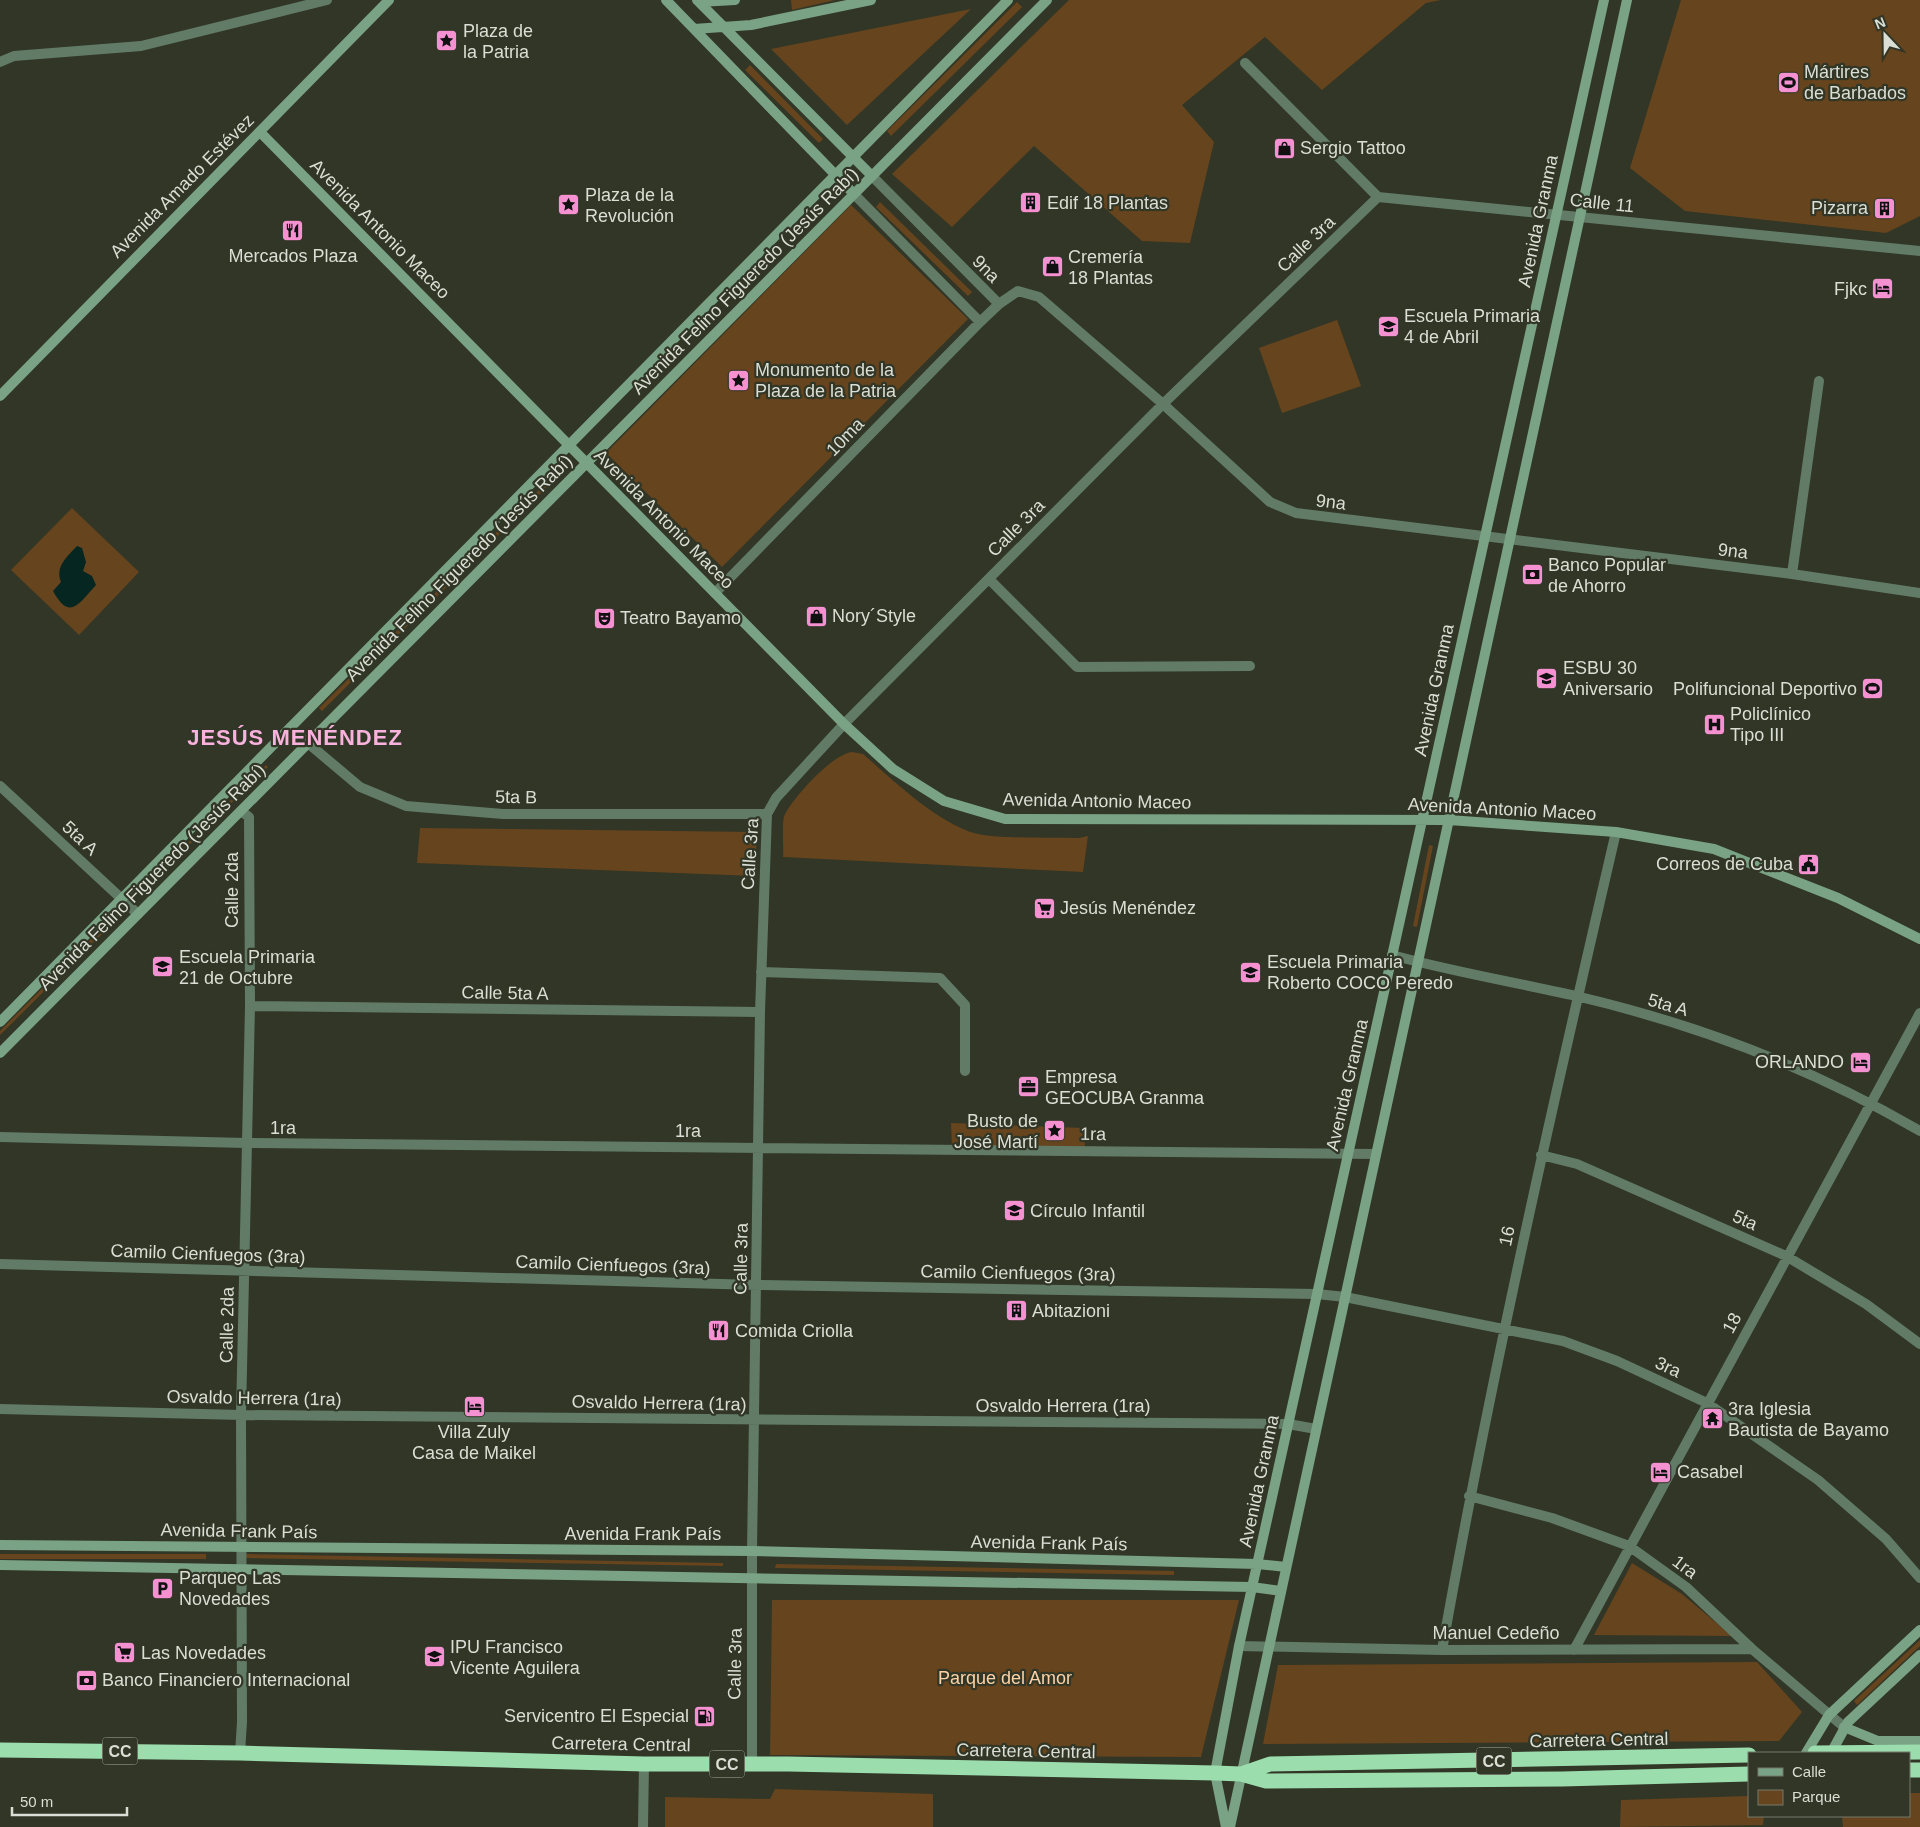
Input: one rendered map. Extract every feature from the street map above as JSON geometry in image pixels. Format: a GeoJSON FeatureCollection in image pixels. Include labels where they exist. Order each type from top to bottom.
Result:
{"type":"FeatureCollection","features":[{"type":"Feature","properties":{"kind":"highway","name":"Carretera Central"},"geometry":{"type":"LineString","coordinates":[[0,1750],[240,1753],[644,1764],[752,1764],[1216,1773],[1241,1774],[1266,1781],[1562,1779],[1748,1774]]}},
{"type":"Feature","properties":{"kind":"highway","name":"Carretera Central"},"geometry":{"type":"LineString","coordinates":[[1241,1774],[1270,1764],[1748,1755]]}},
{"type":"Feature","properties":{"kind":"main road","name":"Avenida Amado Estévez"},"geometry":{"type":"LineString","coordinates":[[0,396],[389,0]]}},
{"type":"Feature","properties":{"kind":"main road"},"geometry":{"type":"LineString","coordinates":[[666,0],[854,194]]}},
{"type":"Feature","properties":{"kind":"main road"},"geometry":{"type":"LineString","coordinates":[[698,1],[735,0]]}},
{"type":"Feature","properties":{"kind":"main road"},"geometry":{"type":"LineString","coordinates":[[694,29],[751,25],[871,0]]}},
{"type":"Feature","properties":{"kind":"main road","name":"Avenida Felino Figueredo (Jesús Rabí)"},"geometry":{"type":"LineString","coordinates":[[0,1022],[1008,0]]}},
{"type":"Feature","properties":{"kind":"main road","name":"Avenida Felino Figueredo (Jesús Rabí)"},"geometry":{"type":"LineString","coordinates":[[0,1053],[1047,0]]}},
{"type":"Feature","properties":{"kind":"main road","name":"Avenida Granma"},"geometry":{"type":"LineString","coordinates":[[1226,1827],[1216,1773],[1239,1646],[1604,0]]}},
{"type":"Feature","properties":{"kind":"main road"},"geometry":{"type":"LineString","coordinates":[[1230,1827],[1627,0]]}},
{"type":"Feature","properties":{"kind":"main road"},"geometry":{"type":"LineString","coordinates":[[698,1],[872,176]]}},
{"type":"Feature","properties":{"kind":"main road","name":"Avenida Antonio Maceo"},"geometry":{"type":"LineString","coordinates":[[260,132],[844,724],[893,769],[944,801],[1005,819],[1449,820],[1616,832],[1714,849],[1838,898],[1920,939]]}},
{"type":"Feature","properties":{"kind":"main road","name":"Avenida Frank País"},"geometry":{"type":"LineString","coordinates":[[0,1545],[752,1551],[1257,1564],[1286,1567]]}},
{"type":"Feature","properties":{"kind":"main road","name":"Avenida Frank País"},"geometry":{"type":"LineString","coordinates":[[0,1565],[752,1580],[1252,1587],[1281,1591]]}},
{"type":"Feature","properties":{"kind":"main road"},"geometry":{"type":"LineString","coordinates":[[1807,1752],[1829,1716],[1920,1630]]}},
{"type":"Feature","properties":{"kind":"main road"},"geometry":{"type":"LineString","coordinates":[[1832,1752],[1844,1727],[1920,1655]]}},
{"type":"Feature","properties":{"kind":"main road"},"geometry":{"type":"LineString","coordinates":[[1844,1727],[1878,1741],[1920,1741]]}},
{"type":"Feature","properties":{"kind":"street"},"geometry":{"type":"LineString","coordinates":[[0,62],[14,56],[141,46],[327,0]]}},
{"type":"Feature","properties":{"kind":"street"},"geometry":{"type":"LineString","coordinates":[[1245,63],[1378,197]]}},
{"type":"Feature","properties":{"kind":"street","name":"9na"},"geometry":{"type":"LineString","coordinates":[[872,176],[999,304],[1018,291],[1040,297],[1163,404],[1270,502],[1296,514],[1792,574],[1920,593]]}},
{"type":"Feature","properties":{"kind":"street"},"geometry":{"type":"LineString","coordinates":[[854,194],[980,322]]}},
{"type":"Feature","properties":{"kind":"street","name":"Calle 11"},"geometry":{"type":"LineString","coordinates":[[1378,197],[1920,251]]}},
{"type":"Feature","properties":{"kind":"street","name":"Calle 3ra"},"geometry":{"type":"LineString","coordinates":[[752,1764],[752,1551],[760,1148],[760,1012],[767,814],[776,798],[844,724],[1163,404],[1378,197]]}},
{"type":"Feature","properties":{"kind":"street","name":"10ma"},"geometry":{"type":"LineString","coordinates":[[715,593],[999,304]]}},
{"type":"Feature","properties":{"kind":"street"},"geometry":{"type":"LineString","coordinates":[[1792,574],[1819,381]]}},
{"type":"Feature","properties":{"kind":"street"},"geometry":{"type":"LineString","coordinates":[[989,579],[1077,667],[1250,666]]}},
{"type":"Feature","properties":{"kind":"street","name":"5ta B"},"geometry":{"type":"LineString","coordinates":[[290,728],[360,787],[406,806],[503,814],[767,814]]}},
{"type":"Feature","properties":{"kind":"street","name":"5ta A"},"geometry":{"type":"LineString","coordinates":[[2,792],[138,914]]}},
{"type":"Feature","properties":{"kind":"street","name":"Calle 2da"},"geometry":{"type":"LineString","coordinates":[[240,1753],[241,1415],[250,1006],[249,817],[241,811]]}},
{"type":"Feature","properties":{"kind":"street","name":"16"},"geometry":{"type":"LineString","coordinates":[[1442,1650],[1469,1496],[1503,1328],[1616,832]]}},
{"type":"Feature","properties":{"kind":"street","name":"5ta A"},"geometry":{"type":"LineString","coordinates":[[1392,955],[1578,996],[1721,1038],[1872,1102],[1920,1131]]}},
{"type":"Feature","properties":{"kind":"street"},"geometry":{"type":"LineString","coordinates":[[761,972],[940,978],[965,1006],[965,1071]]}},
{"type":"Feature","properties":{"kind":"street","name":"Calle 5ta A"},"geometry":{"type":"LineString","coordinates":[[250,1006],[760,1012]]}},
{"type":"Feature","properties":{"kind":"street","name":"18"},"geometry":{"type":"LineString","coordinates":[[1574,1650],[1786,1256],[1920,1013]]}},
{"type":"Feature","properties":{"kind":"street","name":"1ra"},"geometry":{"type":"LineString","coordinates":[[0,1138],[246,1144],[1376,1154]]}},
{"type":"Feature","properties":{"kind":"street","name":"5ta"},"geometry":{"type":"LineString","coordinates":[[1541,1155],[1577,1164],[1786,1256],[1866,1304],[1920,1344]]}},
{"type":"Feature","properties":{"kind":"street","name":"Camilo Cienfuegos (3ra)"},"geometry":{"type":"LineString","coordinates":[[0,1264],[757,1285],[1317,1294],[1345,1297]]}},
{"type":"Feature","properties":{"kind":"street","name":"3ra"},"geometry":{"type":"LineString","coordinates":[[1345,1297],[1503,1328],[1562,1342],[1608,1358],[1707,1403],[1818,1480],[1886,1539],[1920,1578]]}},
{"type":"Feature","properties":{"kind":"street","name":"Osvaldo Herrera (1ra)"},"geometry":{"type":"LineString","coordinates":[[0,1409],[241,1415],[754,1421],[1288,1424],[1316,1429]]}},
{"type":"Feature","properties":{"kind":"street","name":"1ra"},"geometry":{"type":"LineString","coordinates":[[1469,1496],[1552,1518],[1629,1546],[1686,1587],[1752,1649],[1844,1727]]}},
{"type":"Feature","properties":{"kind":"street","name":"Manuel Cedeño"},"geometry":{"type":"LineString","coordinates":[[1239,1646],[1442,1650],[1752,1649]]}},
{"type":"Feature","properties":{"kind":"street"},"geometry":{"type":"LineString","coordinates":[[643,1827],[644,1764]]}},
{"type":"Feature","properties":{"kind":"green space"},"geometry":{"type":"Polygon","coordinates":[[[791,0],[835,0],[792,10],[791,0]]]}},
{"type":"Feature","properties":{"kind":"green space"},"geometry":{"type":"Polygon","coordinates":[[[1069,0],[1441,0],[1426,3],[1322,90],[1265,37],[1182,105],[1214,142],[1190,243],[1142,241],[1034,146],[952,227],[892,174],[1069,0]]]}},
{"type":"Feature","properties":{"kind":"green space","name":"Mártires de Barbados"},"geometry":{"type":"Polygon","coordinates":[[[1681,0],[1920,0],[1920,216],[1886,233],[1685,211],[1630,168],[1681,0]]]}},
{"type":"Feature","properties":{"kind":"green space"},"geometry":{"type":"Polygon","coordinates":[[[1017,2],[1022,7],[891,136],[887,131],[1017,2]]]}},
{"type":"Feature","properties":{"kind":"green space"},"geometry":{"type":"Polygon","coordinates":[[[971,9],[847,125],[771,49],[971,9]]]}},
{"type":"Feature","properties":{"kind":"green space"},"geometry":{"type":"Polygon","coordinates":[[[750,65],[823,139],[819,143],[745,70],[750,65]]]}},
{"type":"Feature","properties":{"kind":"green space"},"geometry":{"type":"Polygon","coordinates":[[[880,202],[972,292],[968,296],[876,207],[880,202]]]}},
{"type":"Feature","properties":{"kind":"green space"},"geometry":{"type":"Polygon","coordinates":[[[851,205],[968,319],[722,567],[606,453],[851,205]]]}},
{"type":"Feature","properties":{"kind":"green space"},"geometry":{"type":"Polygon","coordinates":[[[1337,320],[1361,386],[1282,413],[1259,348],[1337,320]]]}},
{"type":"Feature","properties":{"kind":"green space"},"geometry":{"type":"Polygon","coordinates":[[[547,482],[550,484],[322,711],[319,708],[547,482]]]}},
{"type":"Feature","properties":{"kind":"green space"},"geometry":{"type":"Polygon","coordinates":[[[72,508],[139,572],[79,635],[11,570],[72,508]]]}},
{"type":"Feature","properties":{"kind":"green space"},"geometry":{"type":"Polygon","coordinates":[[[852,752],[863,754],[935,814],[968,831],[983,835],[1007,837],[1079,838],[1088,836],[1083,872],[783,857],[784,818],[790,806],[824,768],[834,760],[852,752]]]}},
{"type":"Feature","properties":{"kind":"green space"},"geometry":{"type":"Polygon","coordinates":[[[266,765],[268,767],[151,883],[149,881],[266,765]]]}},
{"type":"Feature","properties":{"kind":"green space"},"geometry":{"type":"Polygon","coordinates":[[[420,828],[757,832],[755,876],[417,863],[420,828]]]}},
{"type":"Feature","properties":{"kind":"green space"},"geometry":{"type":"Polygon","coordinates":[[[1429,845],[1433,846],[1417,927],[1413,926],[1429,845]]]}},
{"type":"Feature","properties":{"kind":"green space"},"geometry":{"type":"Polygon","coordinates":[[[105,925],[108,928],[0,1035],[0,1031],[105,925]]]}},
{"type":"Feature","properties":{"kind":"green space"},"geometry":{"type":"Polygon","coordinates":[[[951,1123],[1084,1128],[1085,1149],[952,1148],[951,1123]]]}},
{"type":"Feature","properties":{"kind":"green space"},"geometry":{"type":"Polygon","coordinates":[[[0,1554],[206,1554],[206,1559],[0,1559],[0,1554]]]}},
{"type":"Feature","properties":{"kind":"green space"},"geometry":{"type":"Polygon","coordinates":[[[246,1554],[723,1563],[723,1566],[246,1558],[246,1554]]]}},
{"type":"Feature","properties":{"kind":"green space"},"geometry":{"type":"Polygon","coordinates":[[[1632,1563],[1682,1594],[1732,1636],[1594,1635],[1632,1563]]]}},
{"type":"Feature","properties":{"kind":"green space"},"geometry":{"type":"Polygon","coordinates":[[[776,1564],[1174,1571],[1174,1575],[775,1568],[776,1564]]]}},
{"type":"Feature","properties":{"kind":"green space","name":"Parque del Amor"},"geometry":{"type":"Polygon","coordinates":[[[772,1600],[1239,1600],[1201,1757],[770,1755],[772,1600]]]}},
{"type":"Feature","properties":{"kind":"green space"},"geometry":{"type":"Polygon","coordinates":[[[1920,1640],[1920,1646],[1857,1705],[1854,1701],[1920,1640]]]}},
{"type":"Feature","properties":{"kind":"green space"},"geometry":{"type":"Polygon","coordinates":[[[1757,1662],[1802,1712],[1779,1741],[1263,1744],[1278,1665],[1757,1662]]]}},
{"type":"Feature","properties":{"kind":"green space"},"geometry":{"type":"Polygon","coordinates":[[[775,1789],[933,1794],[933,1827],[665,1827],[665,1797],[770,1799],[775,1789]]]}},
{"type":"Feature","properties":{"kind":"green space"},"geometry":{"type":"Polygon","coordinates":[[[1910,1793],[1920,1793],[1920,1827],[1843,1827],[1842,1817],[1910,1817],[1910,1793]]]}},
{"type":"Feature","properties":{"kind":"green space"},"geometry":{"type":"Polygon","coordinates":[[[1748,1796],[1748,1817],[1764,1817],[1763,1825],[1620,1827],[1621,1800],[1748,1796]]]}},
{"type":"Feature","properties":{"kind":"water"},"geometry":{"type":"Polygon","coordinates":[[[77,546],[82,548],[86,562],[83,571],[92,576],[96,585],[79,603],[70,607],[64,606],[53,591],[61,582],[60,571],[63,562],[77,546]]]}},
{"type":"Feature","properties":{"kind":"place","name":"Plaza de la Patria"},"geometry":{"type":"Point","coordinates":[447,41]}},
{"type":"Feature","properties":{"kind":"place","name":"Mártires de Barbados"},"geometry":{"type":"Point","coordinates":[1788,82]}},
{"type":"Feature","properties":{"kind":"place","name":"Sergio Tattoo"},"geometry":{"type":"Point","coordinates":[1284,148]}},
{"type":"Feature","properties":{"kind":"place","name":"Edif 18 Plantas"},"geometry":{"type":"Point","coordinates":[1031,203]}},
{"type":"Feature","properties":{"kind":"place","name":"Plaza de la Revolución"},"geometry":{"type":"Point","coordinates":[569,205]}},
{"type":"Feature","properties":{"kind":"place","name":"Pizarra"},"geometry":{"type":"Point","coordinates":[1884,208]}},
{"type":"Feature","properties":{"kind":"place","name":"Mercados Plaza"},"geometry":{"type":"Point","coordinates":[293,231]}},
{"type":"Feature","properties":{"kind":"place","name":"Cremería 18 Plantas"},"geometry":{"type":"Point","coordinates":[1052,267]}},
{"type":"Feature","properties":{"kind":"place","name":"Fjkc"},"geometry":{"type":"Point","coordinates":[1883,289]}},
{"type":"Feature","properties":{"kind":"place","name":"Escuela Primaria 4 de Abril"},"geometry":{"type":"Point","coordinates":[1388,326]}},
{"type":"Feature","properties":{"kind":"place","name":"Monumento de la Plaza de la Patria"},"geometry":{"type":"Point","coordinates":[739,380]}},
{"type":"Feature","properties":{"kind":"place","name":"Banco Popular de Ahorro"},"geometry":{"type":"Point","coordinates":[1532,575]}},
{"type":"Feature","properties":{"kind":"place","name":"Nory´Style"},"geometry":{"type":"Point","coordinates":[816,616]}},
{"type":"Feature","properties":{"kind":"place","name":"Teatro Bayamo"},"geometry":{"type":"Point","coordinates":[604,618]}},
{"type":"Feature","properties":{"kind":"place","name":"ESBU 30 Aniversario"},"geometry":{"type":"Point","coordinates":[1547,678]}},
{"type":"Feature","properties":{"kind":"place","name":"Polifuncional Deportivo"},"geometry":{"type":"Point","coordinates":[1873,689]}},
{"type":"Feature","properties":{"kind":"place","name":"Policlínico Tipo III"},"geometry":{"type":"Point","coordinates":[1714,724]}},
{"type":"Feature","properties":{"kind":"place","name":"Correos de Cuba"},"geometry":{"type":"Point","coordinates":[1809,864]}},
{"type":"Feature","properties":{"kind":"place","name":"Jesús Menéndez"},"geometry":{"type":"Point","coordinates":[1044,908]}},
{"type":"Feature","properties":{"kind":"place","name":"Escuela Primaria 21 de Octubre"},"geometry":{"type":"Point","coordinates":[163,967]}},
{"type":"Feature","properties":{"kind":"place","name":"Escuela Primaria Roberto COCO Peredo"},"geometry":{"type":"Point","coordinates":[1251,972]}},
{"type":"Feature","properties":{"kind":"place","name":"ORLANDO"},"geometry":{"type":"Point","coordinates":[1860,1062]}},
{"type":"Feature","properties":{"kind":"place","name":"Empresa GEOCUBA Granma"},"geometry":{"type":"Point","coordinates":[1029,1087]}},
{"type":"Feature","properties":{"kind":"place","name":"Busto de José Martí"},"geometry":{"type":"Point","coordinates":[1054,1131]}},
{"type":"Feature","properties":{"kind":"place","name":"Círculo Infantil"},"geometry":{"type":"Point","coordinates":[1014,1211]}},
{"type":"Feature","properties":{"kind":"place","name":"Abitazioni"},"geometry":{"type":"Point","coordinates":[1016,1311]}},
{"type":"Feature","properties":{"kind":"place","name":"Comida Criolla"},"geometry":{"type":"Point","coordinates":[719,1331]}},
{"type":"Feature","properties":{"kind":"place","name":"Villa Zuly Casa de Maikel"},"geometry":{"type":"Point","coordinates":[474,1407]}},
{"type":"Feature","properties":{"kind":"place","name":"3ra Iglesia Bautista de Bayamo"},"geometry":{"type":"Point","coordinates":[1712,1419]}},
{"type":"Feature","properties":{"kind":"place","name":"Casabel"},"geometry":{"type":"Point","coordinates":[1661,1472]}},
{"type":"Feature","properties":{"kind":"place","name":"Parqueo Las Novedades"},"geometry":{"type":"Point","coordinates":[163,1588]}},
{"type":"Feature","properties":{"kind":"place","name":"Las Novedades"},"geometry":{"type":"Point","coordinates":[125,1653]}},
{"type":"Feature","properties":{"kind":"place","name":"IPU Francisco Vicente Aguilera"},"geometry":{"type":"Point","coordinates":[434,1657]}},
{"type":"Feature","properties":{"kind":"place","name":"Banco Financiero Internacional"},"geometry":{"type":"Point","coordinates":[86,1680]}},
{"type":"Feature","properties":{"kind":"place","name":"Servicentro El Especial"},"geometry":{"type":"Point","coordinates":[705,1716]}},
{"type":"Feature","properties":{"kind":"district","name":"JESÚS MENÉNDEZ"},"geometry":{"type":"Point","coordinates":[295,737]}}]}
